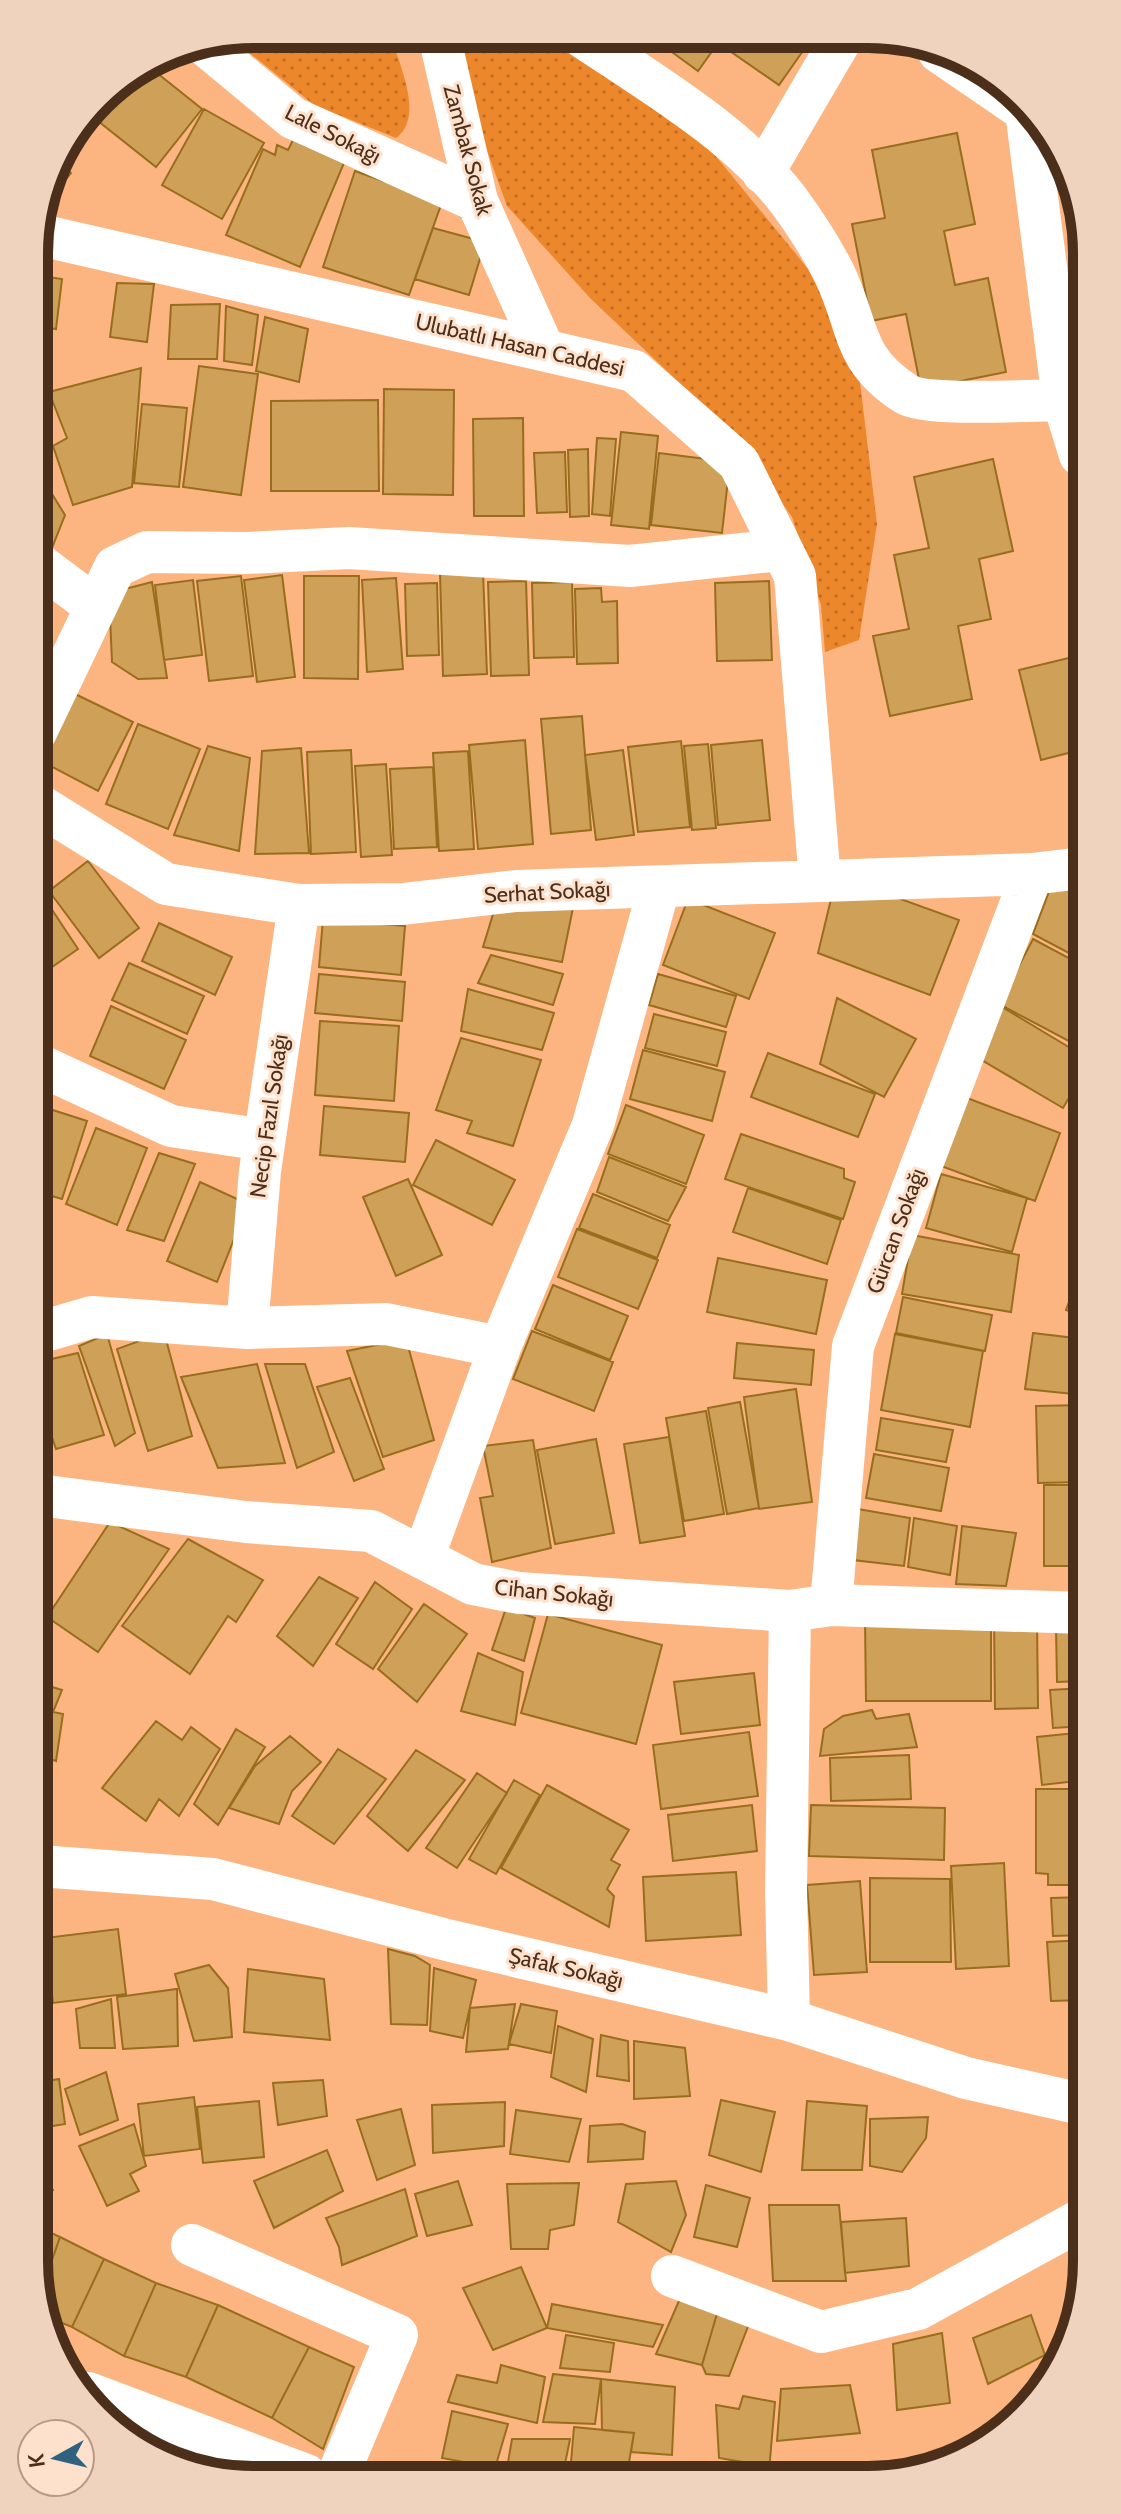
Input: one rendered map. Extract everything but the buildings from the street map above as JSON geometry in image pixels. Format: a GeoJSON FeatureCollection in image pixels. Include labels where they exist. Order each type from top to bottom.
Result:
{"type":"FeatureCollection","features":[{"type":"Feature","properties":{"kind":"street","name":"Zambak Sokak"},"geometry":{"type":"LineString","coordinates":[[442,48],[477,201],[544,350]]}},
{"type":"Feature","properties":{"kind":"street"},"geometry":{"type":"LineString","coordinates":[[599,48],[688,108],[763,173],[789,201],[834,273],[867,362],[909,396],[948,400],[1063,400]]}},
{"type":"Feature","properties":{"kind":"street"},"geometry":{"type":"LineString","coordinates":[[763,173],[836,48]]}},
{"type":"Feature","properties":{"kind":"street","name":"Lale Sokağı"},"geometry":{"type":"LineString","coordinates":[[214,52],[293,118],[477,201]]}},
{"type":"Feature","properties":{"kind":"street"},"geometry":{"type":"LineString","coordinates":[[1029,125],[1063,400],[1073,432]]}},
{"type":"Feature","properties":{"kind":"street","name":"Ulubatlı Hasan Caddesi"},"geometry":{"type":"LineString","coordinates":[[48,237],[634,371],[739,463],[795,576],[820,881]]}},
{"type":"Feature","properties":{"kind":"street"},"geometry":{"type":"LineString","coordinates":[[48,707],[115,567],[147,552],[246,553],[349,548],[630,566],[780,550]]}},
{"type":"Feature","properties":{"kind":"street"},"geometry":{"type":"LineString","coordinates":[[48,571],[96,607]]}},
{"type":"Feature","properties":{"kind":"street","name":"Serhat Sokağı"},"geometry":{"type":"LineString","coordinates":[[48,810],[166,884],[299,905],[403,904],[516,891],[1032,874],[1073,869]]}},
{"type":"Feature","properties":{"kind":"street","name":"Gürcan Sokağı"},"geometry":{"type":"LineString","coordinates":[[831,1605],[853,1346],[1032,874]]}},
{"type":"Feature","properties":{"kind":"street"},"geometry":{"type":"LineString","coordinates":[[423,1558],[500,1347],[593,1125],[659,888]]}},
{"type":"Feature","properties":{"kind":"street","name":"Necip Fazıl Sokağı"},"geometry":{"type":"LineString","coordinates":[[247,1328],[264,1140],[299,905]]}},
{"type":"Feature","properties":{"kind":"street"},"geometry":{"type":"LineString","coordinates":[[48,1069],[171,1126],[264,1140]]}},
{"type":"Feature","properties":{"kind":"street"},"geometry":{"type":"LineString","coordinates":[[48,1330],[92,1317],[247,1328],[386,1324],[500,1347]]}},
{"type":"Feature","properties":{"kind":"street","name":"Cihan Sokağı"},"geometry":{"type":"LineString","coordinates":[[48,1496],[246,1522],[371,1531],[473,1584],[519,1593],[790,1611],[831,1605],[1073,1613]]}},
{"type":"Feature","properties":{"kind":"street"},"geometry":{"type":"LineString","coordinates":[[789,2020],[786,1890],[790,1611]]}},
{"type":"Feature","properties":{"kind":"street","name":"Şafak Sokağı"},"geometry":{"type":"LineString","coordinates":[[48,1867],[213,1879],[451,1941],[789,2020],[966,2078],[1073,2102]]}},
{"type":"Feature","properties":{"kind":"street"},"geometry":{"type":"LineString","coordinates":[[672,2276],[821,2332],[918,2309],[1073,2224]]}},
{"type":"Feature","properties":{"kind":"street"},"geometry":{"type":"LineString","coordinates":[[192,2245],[397,2335],[342,2466]]}},
{"type":"Feature","properties":{"kind":"street"},"geometry":{"type":"LineString","coordinates":[[101,2398],[282,2466]]}},
{"type":"Feature","properties":{"kind":"shaded area"},"geometry":{"type":"Polygon","coordinates":[[[395,48],[409,104],[409,117],[396,138],[314,105],[244,49],[395,48]]]}},
{"type":"Feature","properties":{"kind":"shaded area"},"geometry":{"type":"Polygon","coordinates":[[[450,48],[581,48],[705,143],[836,303],[858,365],[877,524],[859,640],[825,652],[821,605],[792,517],[728,429],[590,298],[507,206],[450,48]]]}}]}
